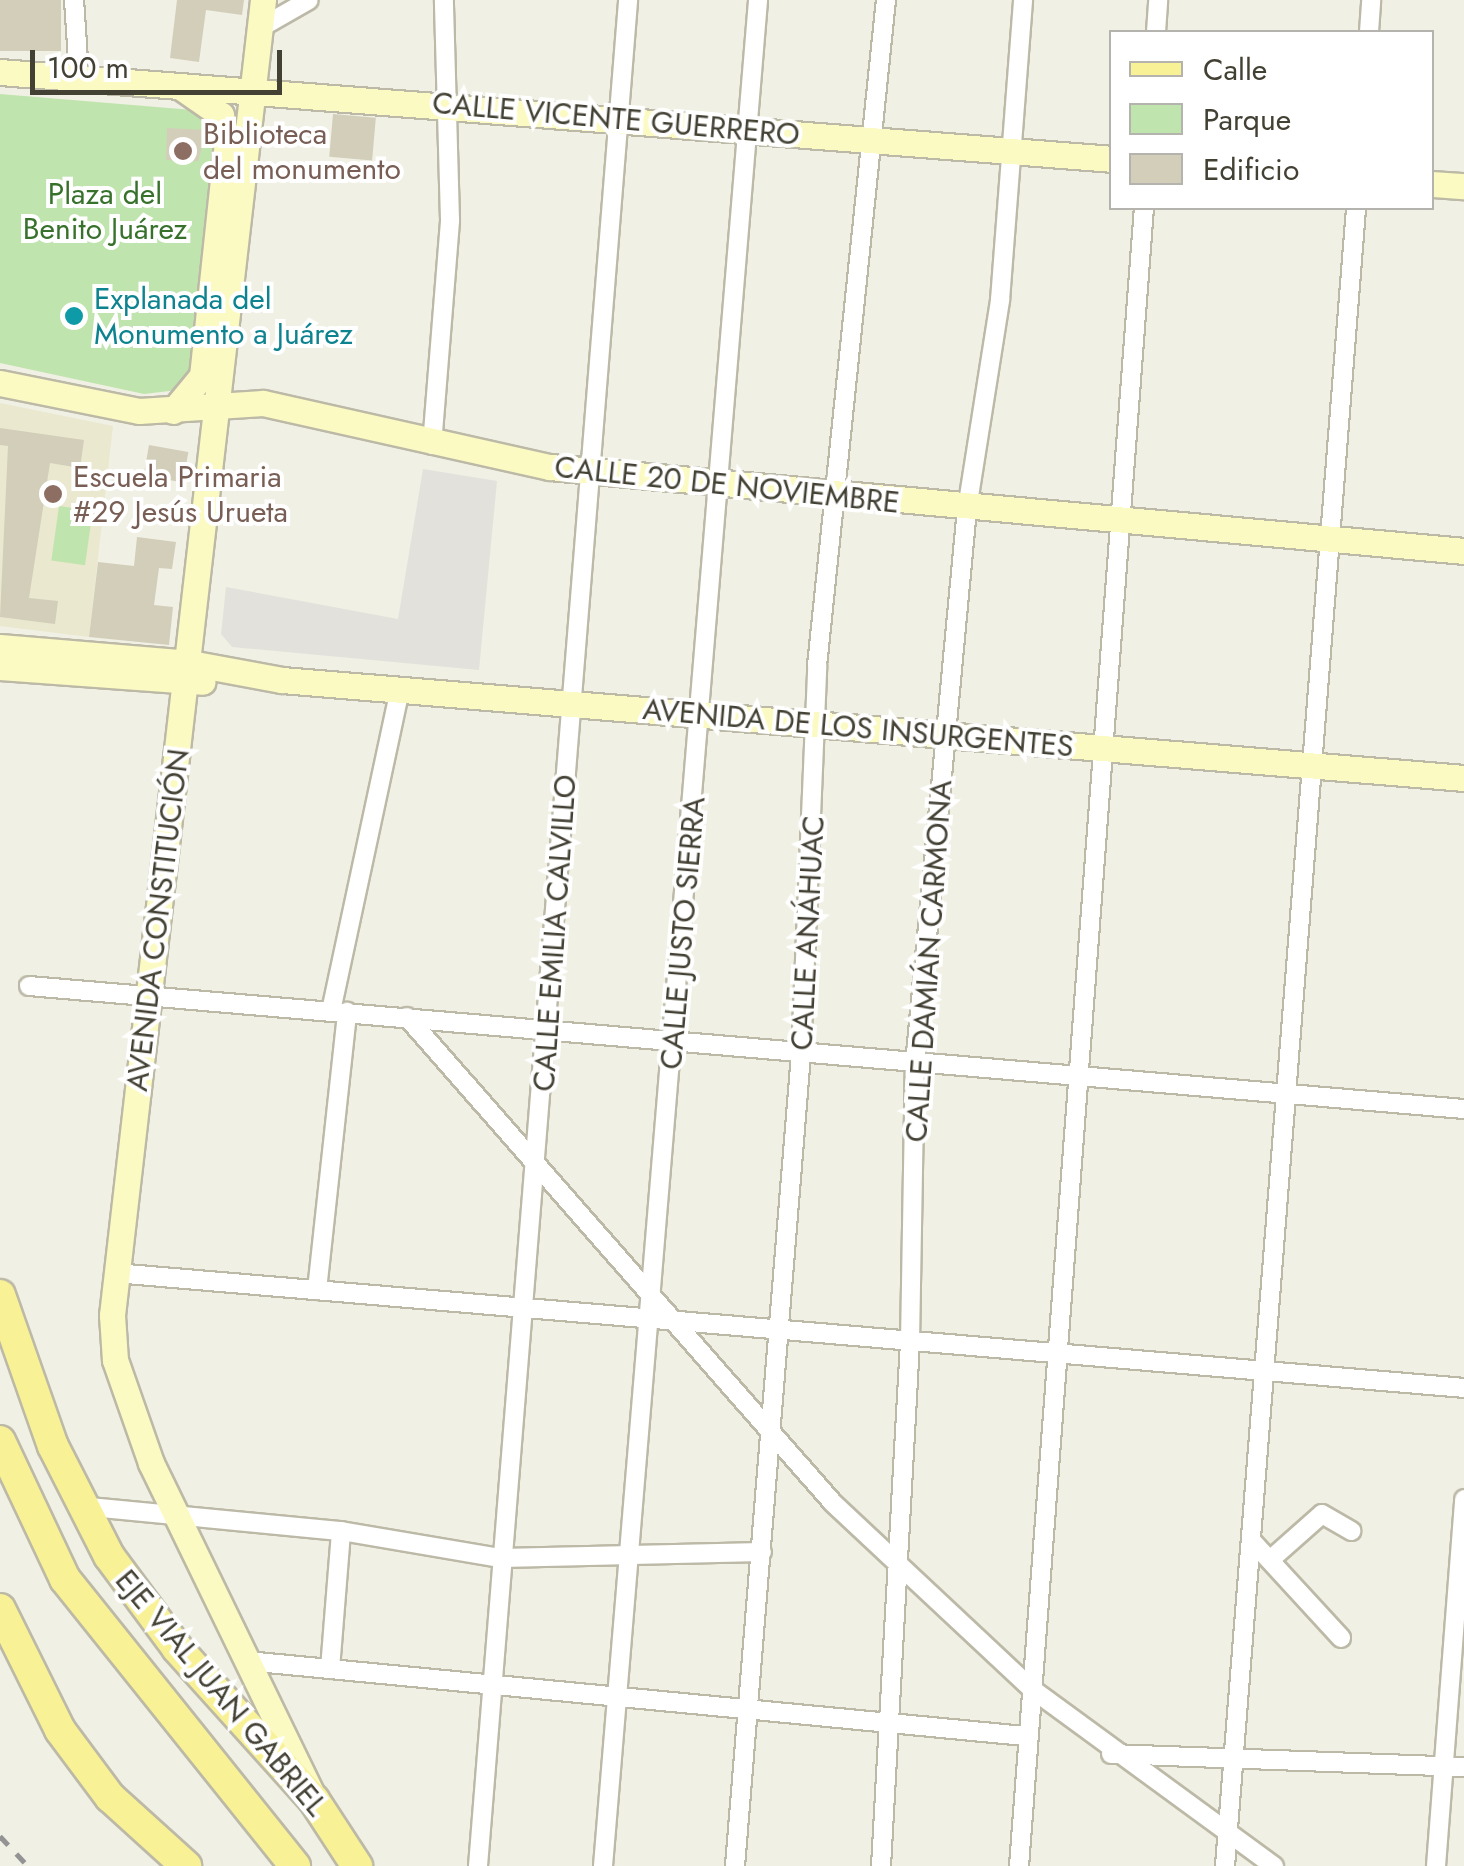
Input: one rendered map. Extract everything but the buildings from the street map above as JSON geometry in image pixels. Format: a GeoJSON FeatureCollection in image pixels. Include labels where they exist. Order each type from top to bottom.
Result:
{"type":"FeatureCollection","features":[{"type":"Feature","properties":{"kind":"main road","name":"AVENIDA CONSTITUCIÓN"},"geometry":{"type":"LineString","coordinates":[[264,0],[189,672],[115,1272],[115,1360],[174,1512],[314,1800]]}},
{"type":"Feature","properties":{"kind":"main road","name":"CALLE VICENTE GUERRERO"},"geometry":{"type":"LineString","coordinates":[[0,72],[253,87],[1109,159]]}},
{"type":"Feature","properties":{"kind":"main road"},"geometry":{"type":"LineString","coordinates":[[163,80],[207,99],[226,128],[202,376],[173,411]]}},
{"type":"Feature","properties":{"kind":"main road"},"geometry":{"type":"LineString","coordinates":[[1434,184],[1464,186]]}},
{"type":"Feature","properties":{"kind":"main road","name":"CALLE 20 DE NOVIEMBRE"},"geometry":{"type":"LineString","coordinates":[[0,383],[173,411],[218,402],[263,402],[432,445],[592,471],[967,509],[1464,551]]}},
{"type":"Feature","properties":{"kind":"main road","name":"AVENIDA DE LOS INSURGENTES"},"geometry":{"type":"LineString","coordinates":[[0,647],[189,672]]}},
{"type":"Feature","properties":{"kind":"main road","name":"AVENIDA DE LOS INSURGENTES"},"geometry":{"type":"LineString","coordinates":[[0,666],[189,672],[1464,778]]}},
{"type":"Feature","properties":{"kind":"main road","name":"EJE VIAL JUAN GABRIEL"},"geometry":{"type":"LineString","coordinates":[[0,1295],[80,1506],[142,1604],[314,1800],[357,1866]]}},
{"type":"Feature","properties":{"kind":"main road","name":"EJE VIAL JUAN GABRIEL"},"geometry":{"type":"LineString","coordinates":[[0,1441],[65,1579],[295,1866]]}},
{"type":"Feature","properties":{"kind":"main road"},"geometry":{"type":"LineString","coordinates":[[0,1609],[32,1685],[70,1744],[110,1797],[186,1866]]}},
{"type":"Feature","properties":{"kind":"street"},"geometry":{"type":"LineString","coordinates":[[74,0],[80,76]]}},
{"type":"Feature","properties":{"kind":"street"},"geometry":{"type":"LineString","coordinates":[[260,28],[309,0]]}},
{"type":"Feature","properties":{"kind":"street"},"geometry":{"type":"LineString","coordinates":[[432,445],[450,220],[444,0]]}},
{"type":"Feature","properties":{"kind":"street","name":"CALLE EMILIA CALVILLO"},"geometry":{"type":"LineString","coordinates":[[478,1866],[501,1558],[550,1030],[628,0]]}},
{"type":"Feature","properties":{"kind":"street","name":"CALLE JUSTO SIERRA"},"geometry":{"type":"LineString","coordinates":[[603,1866],[630,1560],[645,1320],[674,1041],[716,483],[758,0]]}},
{"type":"Feature","properties":{"kind":"street","name":"CALLE ANÁHUAC"},"geometry":{"type":"LineString","coordinates":[[735,1866],[752,1714],[782,1331],[801,1055],[816,724],[886,0]]}},
{"type":"Feature","properties":{"kind":"street","name":"CALLE DAMIÁN CARMONA"},"geometry":{"type":"LineString","coordinates":[[881,1866],[910,1342],[915,1065],[967,509],[991,375],[1023,0]]}},
{"type":"Feature","properties":{"kind":"street"},"geometry":{"type":"LineString","coordinates":[[1156,30],[1158,0]]}},
{"type":"Feature","properties":{"kind":"street"},"geometry":{"type":"LineString","coordinates":[[1368,30],[1371,0]]}},
{"type":"Feature","properties":{"kind":"street"},"geometry":{"type":"LineString","coordinates":[[1019,1866],[1025,1736],[1032,1689],[1054,1354],[1079,1078],[1144,210]]}},
{"type":"Feature","properties":{"kind":"street"},"geometry":{"type":"LineString","coordinates":[[1225,1866],[1356,210]]}},
{"type":"Feature","properties":{"kind":"street"},"geometry":{"type":"LineString","coordinates":[[317,1290],[339,1012],[400,689]]}},
{"type":"Feature","properties":{"kind":"street"},"geometry":{"type":"LineString","coordinates":[[30,986],[915,1065],[1464,1109]]}},
{"type":"Feature","properties":{"kind":"street"},"geometry":{"type":"LineString","coordinates":[[407,1017],[772,1441],[899,1566],[1032,1689],[1112,1754],[1274,1866]]}},
{"type":"Feature","properties":{"kind":"street"},"geometry":{"type":"LineString","coordinates":[[115,1272],[1464,1388]]}},
{"type":"Feature","properties":{"kind":"street"},"geometry":{"type":"LineString","coordinates":[[1436,1866],[1455,1766],[1464,1499]]}},
{"type":"Feature","properties":{"kind":"street"},"geometry":{"type":"LineString","coordinates":[[80,1506],[342,1531],[501,1558],[630,1560],[762,1552]]}},
{"type":"Feature","properties":{"kind":"street"},"geometry":{"type":"LineString","coordinates":[[1270,1560],[1322,1514],[1351,1531]]}},
{"type":"Feature","properties":{"kind":"street"},"geometry":{"type":"LineString","coordinates":[[330,1669],[342,1531]]}},
{"type":"Feature","properties":{"kind":"street"},"geometry":{"type":"LineString","coordinates":[[1251,1540],[1341,1638]]}},
{"type":"Feature","properties":{"kind":"street"},"geometry":{"type":"LineString","coordinates":[[247,1661],[890,1728],[1025,1736]]}},
{"type":"Feature","properties":{"kind":"street"},"geometry":{"type":"LineString","coordinates":[[1112,1754],[1455,1766]]}},
{"type":"Feature","properties":{"kind":"shaded area","name":"Escuela Primaria #29 Jesús Urueta"},"geometry":{"type":"Polygon","coordinates":[[[0,403],[113,426],[89,637],[0,626],[0,403]]]}},
{"type":"Feature","properties":{"kind":"shaded area"},"geometry":{"type":"Polygon","coordinates":[[[423,469],[497,481],[479,670],[232,647],[221,634],[226,587],[398,619],[423,469]]]}},
{"type":"Feature","properties":{"kind":"green space","name":"Plaza del Benito Juárez"},"geometry":{"type":"Polygon","coordinates":[[[0,94],[205,111],[219,138],[193,364],[178,390],[144,394],[0,363],[0,94]]]}},
{"type":"Feature","properties":{"kind":"green space"},"geometry":{"type":"Polygon","coordinates":[[[59,506],[93,511],[85,565],[51,560],[59,506]]]}},
{"type":"Feature","properties":{"kind":"railway"},"geometry":{"type":"LineString","coordinates":[[0,1836],[28,1866]]}},
{"type":"Feature","properties":{"kind":"place","name":"Biblioteca del monumento"},"geometry":{"type":"Point","coordinates":[183,151]}},
{"type":"Feature","properties":{"kind":"place","name":"Explanada del Monumento a Juárez"},"geometry":{"type":"Point","coordinates":[74,316]}},
{"type":"Feature","properties":{"kind":"place","name":"Escuela Primaria #29 Jesús Urueta"},"geometry":{"type":"Point","coordinates":[53,494]}}]}
